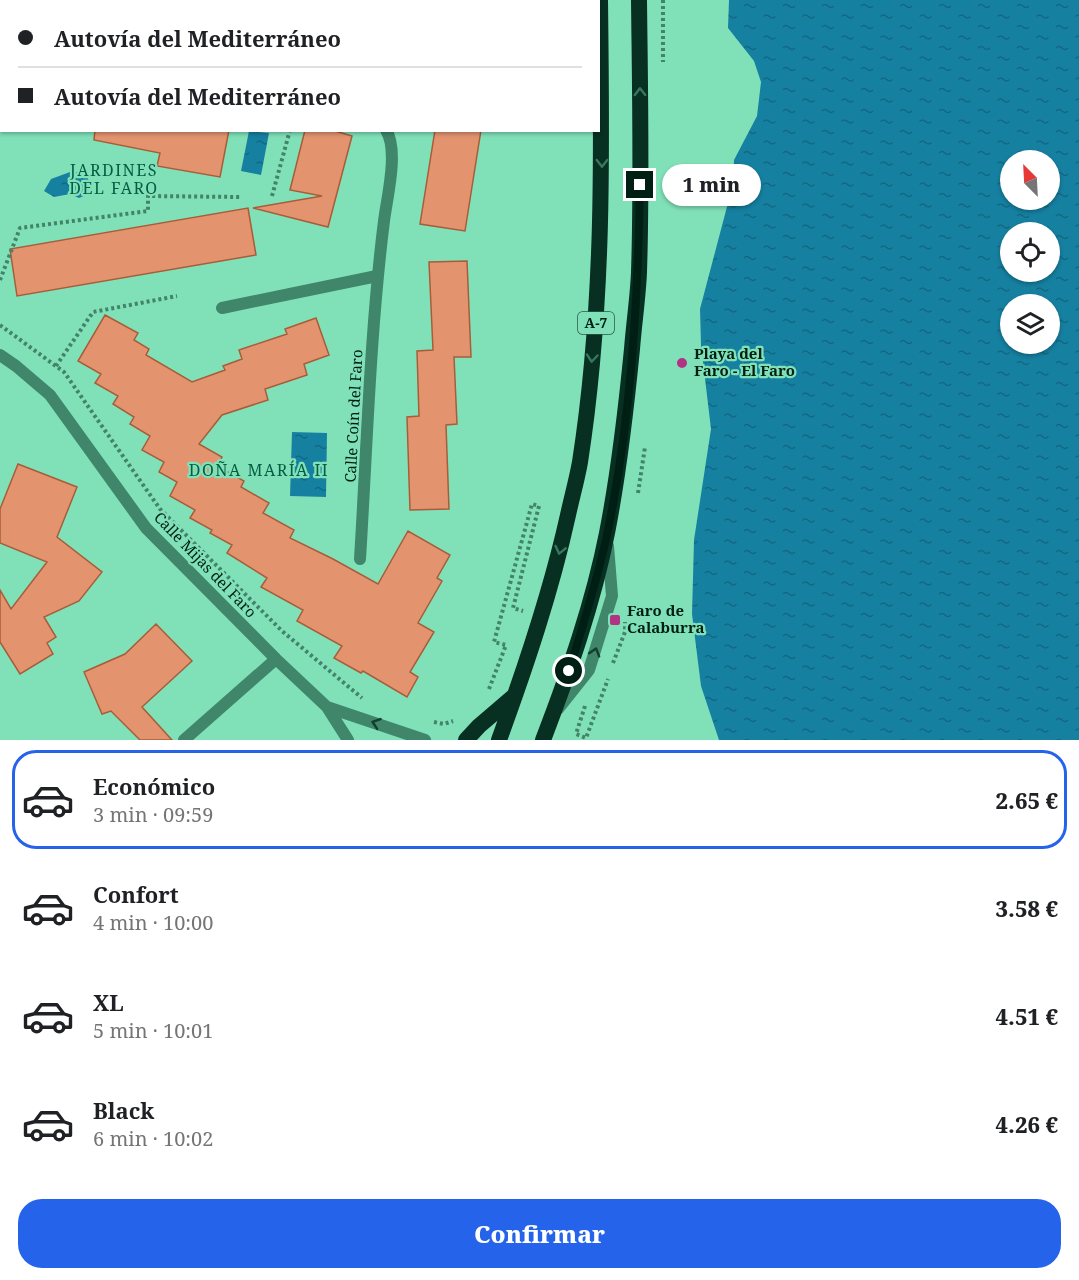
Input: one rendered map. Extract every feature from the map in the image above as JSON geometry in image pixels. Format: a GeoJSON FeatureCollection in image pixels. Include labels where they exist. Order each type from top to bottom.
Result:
{"type":"FeatureCollection","features":[{"type":"Feature","properties":{"kind":"highway","name":"A-7"},"geometry":{"type":"LineString","coordinates":[[499,740],[535,639],[557,566],[580,463],[592,368],[600,275],[600,0]]}},
{"type":"Feature","properties":{"kind":"highway","name":"A-7"},"geometry":{"type":"LineString","coordinates":[[543,740],[584,626],[607,534],[627,403],[639,274],[639,0]]}},
{"type":"Feature","properties":{"kind":"highway"},"geometry":{"type":"LineString","coordinates":[[466,740],[515,695]]}},
{"type":"Feature","properties":{"kind":"street","name":"Calle Coín del Faro"},"geometry":{"type":"LineString","coordinates":[[360,559],[377,276],[392,163],[390,136],[387,132]]}},
{"type":"Feature","properties":{"kind":"street"},"geometry":{"type":"LineString","coordinates":[[222,308],[377,276]]}},
{"type":"Feature","properties":{"kind":"street","name":"Calle Mijas del Faro"},"geometry":{"type":"LineString","coordinates":[[0,355],[50,395],[146,528],[327,707]]}},
{"type":"Feature","properties":{"kind":"street"},"geometry":{"type":"LineString","coordinates":[[184,740],[276,659]]}},
{"type":"Feature","properties":{"kind":"street"},"geometry":{"type":"LineString","coordinates":[[327,707],[348,740]]}},
{"type":"Feature","properties":{"kind":"street"},"geometry":{"type":"LineString","coordinates":[[327,707],[425,740]]}},
{"type":"Feature","properties":{"kind":"path"},"geometry":{"type":"LineString","coordinates":[[272,196],[289,132]]}},
{"type":"Feature","properties":{"kind":"path"},"geometry":{"type":"LineString","coordinates":[[0,280],[20,228],[148,211],[148,196],[241,196]]}},
{"type":"Feature","properties":{"kind":"path"},"geometry":{"type":"LineString","coordinates":[[56,366],[93,312],[177,296]]}},
{"type":"Feature","properties":{"kind":"path"},"geometry":{"type":"LineString","coordinates":[[0,325],[64,372],[160,509],[282,631],[366,701]]}},
{"type":"Feature","properties":{"kind":"path"},"geometry":{"type":"LineString","coordinates":[[482,697],[489,689],[506,645],[494,642]]}},
{"type":"Feature","properties":{"kind":"path"},"geometry":{"type":"LineString","coordinates":[[423,721],[444,724],[463,718]]}},
{"type":"Feature","properties":{"kind":"water"},"geometry":{"type":"Polygon","coordinates":[[[729,0],[1079,0],[1079,740],[719,740],[701,686],[692,614],[694,540],[711,429],[701,345],[700,309],[733,184],[734,160],[757,116],[761,82],[754,61],[728,28],[729,0]]]}},
{"type":"Feature","properties":{"kind":"water"},"geometry":{"type":"Polygon","coordinates":[[[249,132],[269,133],[261,175],[241,171],[249,132]]]}},
{"type":"Feature","properties":{"kind":"water"},"geometry":{"type":"Polygon","coordinates":[[[70,172],[87,173],[89,183],[86,195],[79,198],[70,194],[54,197],[44,191],[51,179],[70,172]]]}},
{"type":"Feature","properties":{"kind":"water"},"geometry":{"type":"Polygon","coordinates":[[[292,432],[327,433],[326,497],[290,496],[292,432]]]}},
{"type":"Feature","properties":{"kind":"building"},"geometry":{"type":"Polygon","coordinates":[[[95,132],[229,132],[220,177],[157,166],[160,153],[94,140],[95,132]]]}},
{"type":"Feature","properties":{"kind":"building"},"geometry":{"type":"Polygon","coordinates":[[[304,132],[339,132],[352,136],[328,227],[253,208],[322,196],[290,190],[304,132]]]}},
{"type":"Feature","properties":{"kind":"building"},"geometry":{"type":"Polygon","coordinates":[[[435,132],[481,132],[465,231],[420,224],[435,132]]]}},
{"type":"Feature","properties":{"kind":"building"},"geometry":{"type":"Polygon","coordinates":[[[248,208],[256,255],[17,296],[10,249],[248,208]]]}},
{"type":"Feature","properties":{"kind":"building"},"geometry":{"type":"Polygon","coordinates":[[[467,261],[471,357],[454,357],[457,424],[446,425],[449,509],[410,510],[407,417],[419,416],[417,351],[433,350],[429,262],[467,261]]]}},
{"type":"Feature","properties":{"kind":"building"},"geometry":{"type":"Polygon","coordinates":[[[105,315],[138,333],[134,340],[149,349],[146,355],[192,382],[225,370],[223,366],[242,359],[239,350],[287,334],[285,329],[316,318],[329,355],[304,364],[307,375],[265,389],[268,400],[222,415],[199,444],[222,457],[217,466],[244,481],[241,487],[269,503],[263,513],[294,530],[290,538],[378,584],[408,531],[450,555],[437,578],[442,581],[418,623],[434,632],[410,672],[418,677],[407,697],[363,671],[361,673],[334,658],[342,646],[297,621],[303,610],[261,587],[267,578],[227,553],[232,545],[210,533],[212,530],[190,518],[195,510],[170,496],[177,482],[159,472],[164,462],[142,450],[150,436],[130,424],[134,417],[113,404],[118,396],[95,383],[101,374],[78,361],[105,315]]]}},
{"type":"Feature","properties":{"kind":"building"},"geometry":{"type":"Polygon","coordinates":[[[18,464],[77,487],[57,537],[102,572],[79,601],[44,617],[56,637],[47,643],[53,654],[20,674],[0,642],[0,590],[11,609],[47,562],[0,543],[0,509],[18,464]]]}},
{"type":"Feature","properties":{"kind":"building"},"geometry":{"type":"Polygon","coordinates":[[[156,624],[192,661],[142,707],[172,740],[140,740],[111,711],[102,714],[84,672],[125,654],[156,624]]]}},
{"type":"Feature","properties":{"kind":"place","name":"Playa del Faro - El Faro"},"geometry":{"type":"Point","coordinates":[682,363]}},
{"type":"Feature","properties":{"kind":"place","name":"Faro de Calaburra"},"geometry":{"type":"Point","coordinates":[615,620]}},
{"type":"Feature","properties":{"kind":"district","name":"JARDINES DEL FARO"},"geometry":{"type":"Point","coordinates":[114,179]}},
{"type":"Feature","properties":{"kind":"district","name":"DOÑA MARÍA II"},"geometry":{"type":"Point","coordinates":[259,470]}},
{"type":"Feature","properties":{"kind":"route"},"geometry":{"type":"LineString","coordinates":[[569,671],[594,588],[607,534],[618,471],[639,274],[640,185]]}}]}
